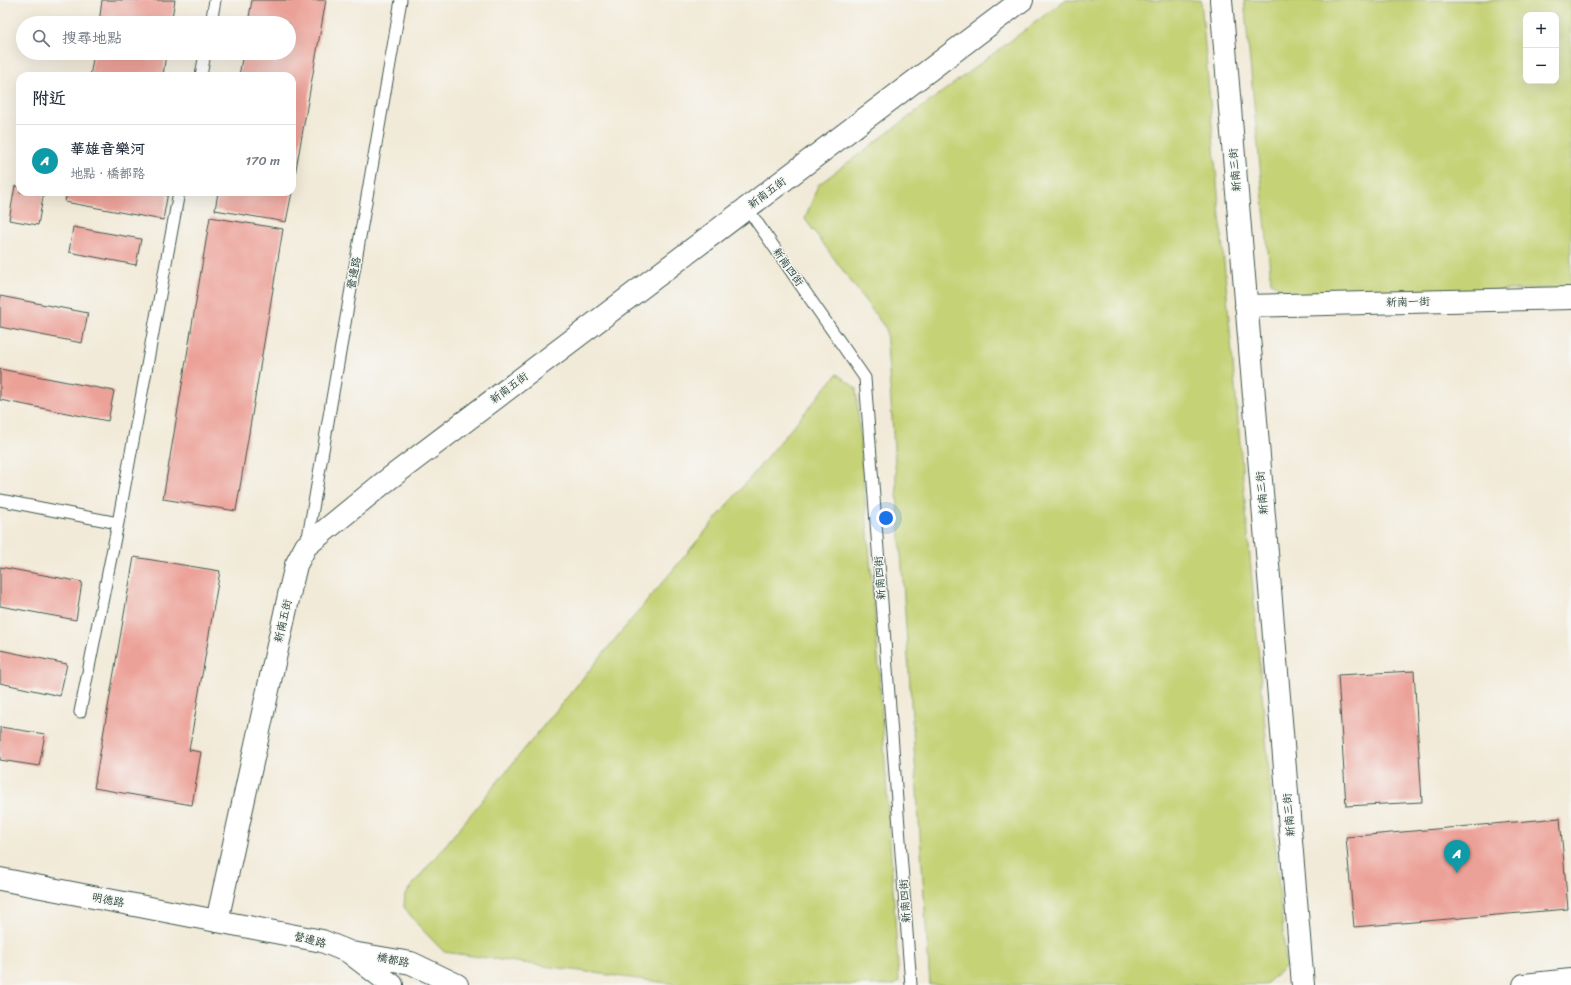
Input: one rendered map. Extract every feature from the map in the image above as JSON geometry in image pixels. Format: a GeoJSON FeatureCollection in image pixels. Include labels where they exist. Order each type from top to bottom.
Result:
{"type":"FeatureCollection","features":[{"type":"Feature","properties":{"kind":"street","name":"新南五街"},"geometry":{"type":"LineString","coordinates":[[217,921],[291,586],[296,565],[306,546],[388,479],[1022,0]]}},
{"type":"Feature","properties":{"kind":"street","name":"新南三街"},"geometry":{"type":"LineString","coordinates":[[1221,0],[1303,985]]}},
{"type":"Feature","properties":{"kind":"street","name":"新南一街"},"geometry":{"type":"LineString","coordinates":[[1246,306],[1571,298]]}},
{"type":"Feature","properties":{"kind":"street","name":"明德路"},"geometry":{"type":"LineString","coordinates":[[0,879],[217,921]]}},
{"type":"Feature","properties":{"kind":"street","name":"營邊路"},"geometry":{"type":"LineString","coordinates":[[217,921],[322,941],[349,952],[392,985]]}},
{"type":"Feature","properties":{"kind":"street","name":"橋都路"},"geometry":{"type":"LineString","coordinates":[[349,952],[411,963],[457,985]]}},
{"type":"Feature","properties":{"kind":"street"},"geometry":{"type":"LineString","coordinates":[[1524,985],[1571,980]]}},
{"type":"Feature","properties":{"kind":"lane"},"geometry":{"type":"LineString","coordinates":[[212,16],[215,0]]}},
{"type":"Feature","properties":{"kind":"lane","name":"營邊路"},"geometry":{"type":"LineString","coordinates":[[306,546],[401,0]]}},
{"type":"Feature","properties":{"kind":"lane"},"geometry":{"type":"LineString","coordinates":[[202,72],[204,60]]}},
{"type":"Feature","properties":{"kind":"lane"},"geometry":{"type":"LineString","coordinates":[[80,712],[118,523],[178,196]]}},
{"type":"Feature","properties":{"kind":"lane","name":"新南四街"},"geometry":{"type":"LineString","coordinates":[[747,208],[865,378],[911,985]]}},
{"type":"Feature","properties":{"kind":"lane"},"geometry":{"type":"LineString","coordinates":[[0,500],[118,523]]}},
{"type":"Feature","properties":{"kind":"green space"},"geometry":{"type":"Polygon","coordinates":[[[1065,0],[1201,0],[1286,966],[1265,985],[930,985],[886,329],[805,219],[818,185],[1065,0]]]}},
{"type":"Feature","properties":{"kind":"green space"},"geometry":{"type":"Polygon","coordinates":[[[1244,0],[1571,0],[1571,288],[1289,297],[1271,282],[1244,0]]]}},
{"type":"Feature","properties":{"kind":"green space"},"geometry":{"type":"Polygon","coordinates":[[[837,374],[856,388],[879,669],[899,982],[895,985],[681,985],[444,952],[418,925],[404,907],[405,894],[606,650],[837,374]]]}},
{"type":"Feature","properties":{"kind":"building"},"geometry":{"type":"Polygon","coordinates":[[[102,0],[175,0],[172,16],[100,16],[102,0]]]}},
{"type":"Feature","properties":{"kind":"building"},"geometry":{"type":"Polygon","coordinates":[[[252,0],[326,0],[296,169],[296,72],[240,72],[242,60],[296,60],[296,16],[249,16],[252,0]]]}},
{"type":"Feature","properties":{"kind":"building"},"geometry":{"type":"Polygon","coordinates":[[[93,60],[165,60],[164,72],[91,72],[93,60]]]}},
{"type":"Feature","properties":{"kind":"building"},"geometry":{"type":"Polygon","coordinates":[[[15,186],[16,196],[43,196],[38,225],[9,220],[15,186]]]}},
{"type":"Feature","properties":{"kind":"building"},"geometry":{"type":"Polygon","coordinates":[[[66,196],[167,196],[163,220],[65,202],[66,196]]]}},
{"type":"Feature","properties":{"kind":"building"},"geometry":{"type":"Polygon","coordinates":[[[217,196],[291,196],[286,222],[215,210],[217,196]]]}},
{"type":"Feature","properties":{"kind":"building"},"geometry":{"type":"Polygon","coordinates":[[[210,217],[283,229],[236,511],[163,499],[210,217]]]}},
{"type":"Feature","properties":{"kind":"building"},"geometry":{"type":"Polygon","coordinates":[[[73,227],[141,239],[136,265],[69,252],[73,227]]]}},
{"type":"Feature","properties":{"kind":"building"},"geometry":{"type":"Polygon","coordinates":[[[0,296],[88,313],[82,343],[0,327],[0,296]]]}},
{"type":"Feature","properties":{"kind":"building"},"geometry":{"type":"Polygon","coordinates":[[[0,369],[114,391],[108,421],[0,400],[0,369]]]}},
{"type":"Feature","properties":{"kind":"building"},"geometry":{"type":"Polygon","coordinates":[[[134,557],[220,571],[189,750],[201,752],[192,805],[94,788],[134,557]]]}},
{"type":"Feature","properties":{"kind":"building"},"geometry":{"type":"Polygon","coordinates":[[[0,567],[82,582],[76,620],[0,606],[0,567]]]}},
{"type":"Feature","properties":{"kind":"building"},"geometry":{"type":"Polygon","coordinates":[[[0,650],[67,664],[60,696],[0,683],[0,650]]]}},
{"type":"Feature","properties":{"kind":"building"},"geometry":{"type":"Polygon","coordinates":[[[1414,671],[1422,802],[1346,806],[1338,675],[1414,671]]]}},
{"type":"Feature","properties":{"kind":"building"},"geometry":{"type":"Polygon","coordinates":[[[0,727],[45,734],[39,766],[0,760],[0,727]]]}},
{"type":"Feature","properties":{"kind":"building"},"geometry":{"type":"Polygon","coordinates":[[[1560,818],[1568,909],[1354,927],[1346,837],[1560,818]]]}},
{"type":"Feature","properties":{"kind":"place","name":"華雄音樂河"},"geometry":{"type":"Point","coordinates":[1457,873]}}]}
